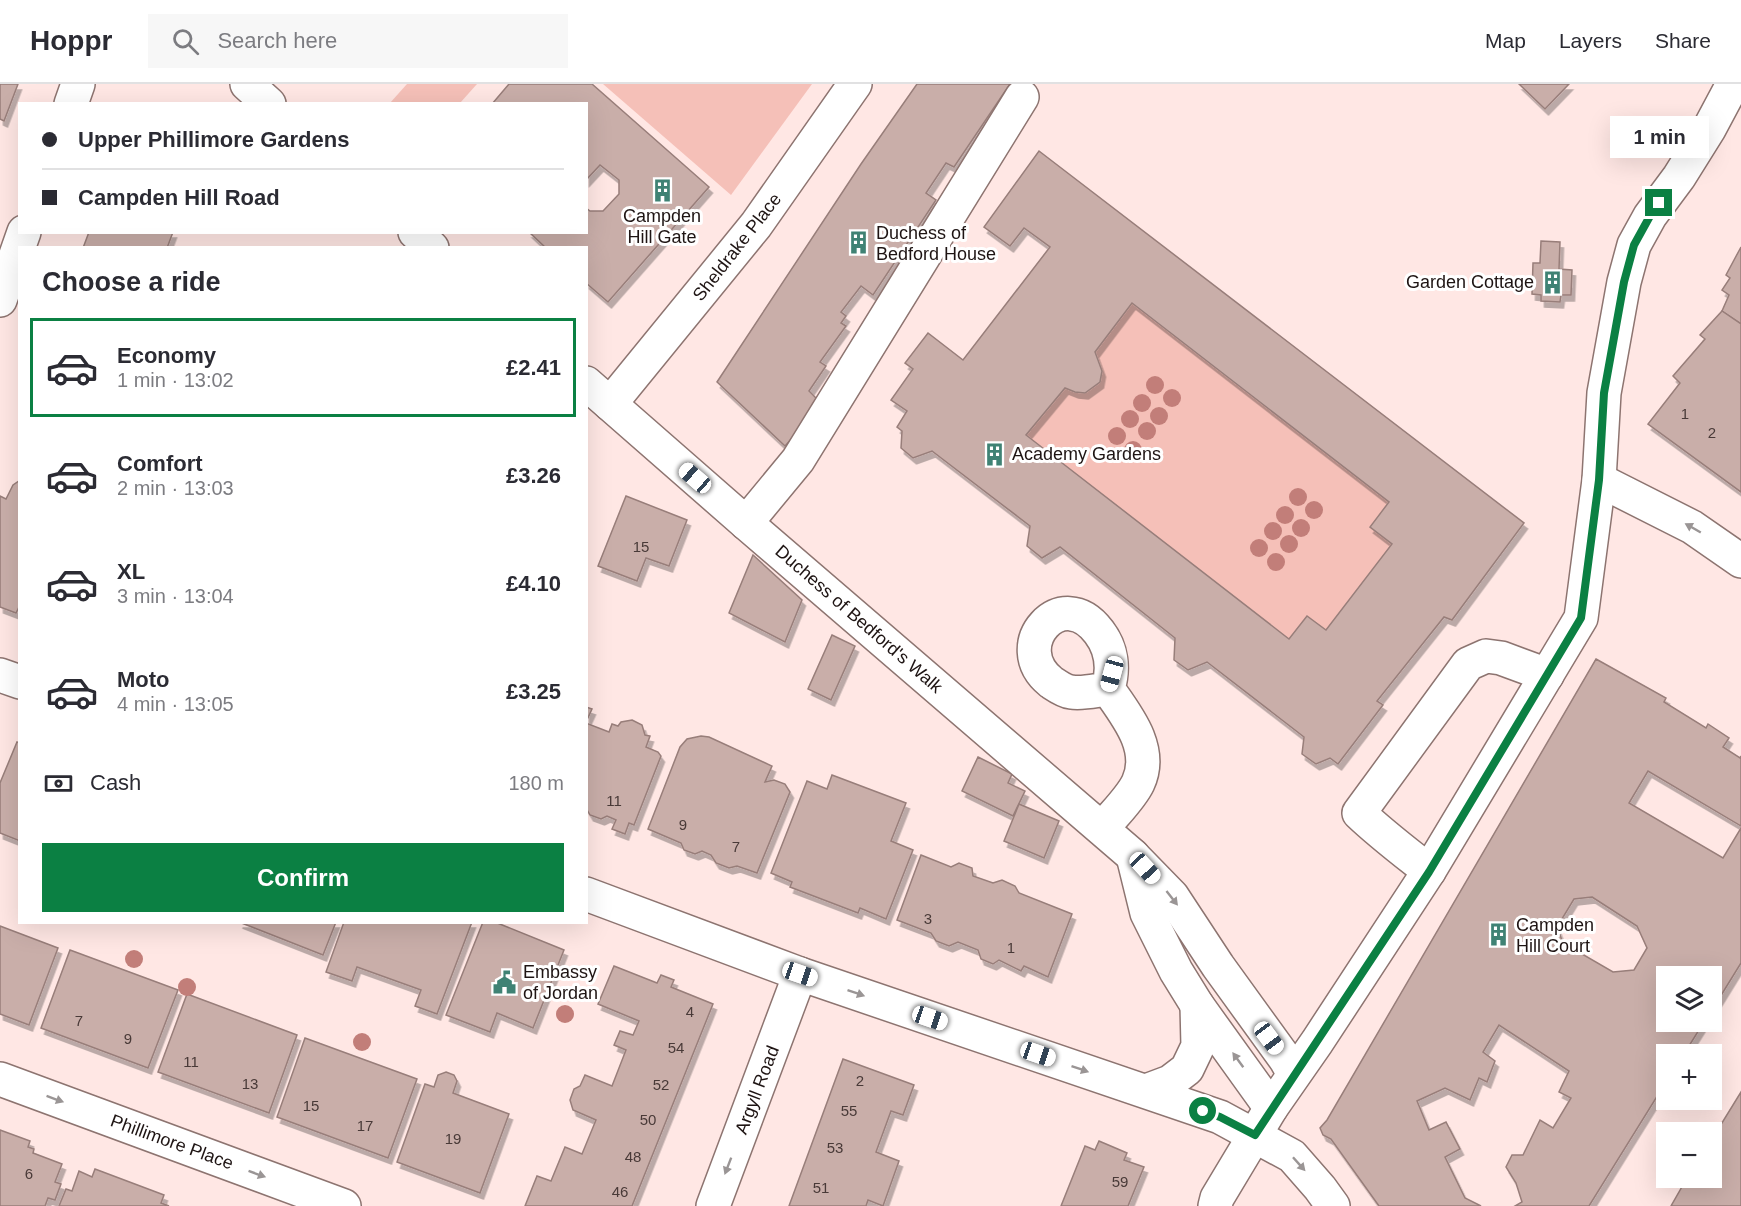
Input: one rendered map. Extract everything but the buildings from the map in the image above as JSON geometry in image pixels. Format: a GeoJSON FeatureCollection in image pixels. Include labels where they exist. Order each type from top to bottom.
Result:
{"type":"FeatureCollection","features":[{"type":"Feature","properties":{"kind":"street"},"geometry":{"type":"LineString","coordinates":[[72,102],[78,84]]}},
{"type":"Feature","properties":{"kind":"street"},"geometry":{"type":"LineString","coordinates":[[247,84],[267,102]]}},
{"type":"Feature","properties":{"kind":"street","name":"Sheldrake Place"},"geometry":{"type":"LineString","coordinates":[[610,404],[756,225],[855,84]]}},
{"type":"Feature","properties":{"kind":"street"},"geometry":{"type":"LineString","coordinates":[[1215,1206],[1217,1198],[1272,1108],[1429,872],[1581,618],[1599,480],[1604,393],[1624,282],[1634,245],[1650,216],[1679,177],[1709,129],[1731,85]]}},
{"type":"Feature","properties":{"kind":"street"},"geometry":{"type":"LineString","coordinates":[[747,523],[798,460],[1022,97]]}},
{"type":"Feature","properties":{"kind":"street"},"geometry":{"type":"LineString","coordinates":[[417,234],[430,246]]}},
{"type":"Feature","properties":{"kind":"street"},"geometry":{"type":"LineString","coordinates":[[0,300],[18,249]]}},
{"type":"Feature","properties":{"kind":"street","name":"Duchess of Bedford's Walk"},"geometry":{"type":"LineString","coordinates":[[588,385],[1132,855],[1172,896],[1294,1074]]}},
{"type":"Feature","properties":{"kind":"street"},"geometry":{"type":"LineString","coordinates":[[1599,480],[1692,527],[1741,561]]}},
{"type":"Feature","properties":{"kind":"street"},"geometry":{"type":"LineString","coordinates":[[1429,872],[1399,846],[1378,832],[1359,813],[1468,664],[1486,656],[1502,658],[1547,675]]}},
{"type":"Feature","properties":{"kind":"street"},"geometry":{"type":"LineString","coordinates":[[0,675],[18,681]]}},
{"type":"Feature","properties":{"kind":"street"},"geometry":{"type":"LineString","coordinates":[[1103,828],[1137,786],[1144,767],[1140,744],[1129,719],[1108,689]]}},
{"type":"Feature","properties":{"kind":"street"},"geometry":{"type":"LineString","coordinates":[[1132,855],[1147,913],[1176,971],[1197,1005],[1272,1108]]}},
{"type":"Feature","properties":{"kind":"street"},"geometry":{"type":"LineString","coordinates":[[588,895],[800,974],[1220,1117],[1292,1156],[1333,1206]]}},
{"type":"Feature","properties":{"kind":"street","name":"Argyll Road"},"geometry":{"type":"LineString","coordinates":[[713,1206],[800,974]]}},
{"type":"Feature","properties":{"kind":"street"},"geometry":{"type":"LineString","coordinates":[[1146,1091],[1170,1082],[1186,1069],[1198,1046],[1197,1005]]}},
{"type":"Feature","properties":{"kind":"street","name":"Phillimore Place"},"geometry":{"type":"LineString","coordinates":[[0,1078],[344,1206]]}},
{"type":"Feature","properties":{"kind":"shaded area"},"geometry":{"type":"Polygon","coordinates":[[[407,84],[477,84],[461,102],[391,102],[407,84]]]}},
{"type":"Feature","properties":{"kind":"shaded area"},"geometry":{"type":"Polygon","coordinates":[[[603,84],[812,84],[731,195],[603,84]]]}},
{"type":"Feature","properties":{"kind":"shaded area"},"geometry":{"type":"Polygon","coordinates":[[[1132,303],[1389,502],[1370,527],[1392,544],[1326,630],[1307,616],[1289,639],[1026,435],[1065,388],[1085,393],[1100,380],[1102,371],[1095,352],[1132,303]]]}},
{"type":"Feature","properties":{"kind":"place","name":"Campden Hill Gate"},"geometry":{"type":"Point","coordinates":[662,190]}},
{"type":"Feature","properties":{"kind":"place","name":"Duchess of Bedford House"},"geometry":{"type":"Point","coordinates":[858,243]}},
{"type":"Feature","properties":{"kind":"place","name":"Garden Cottage"},"geometry":{"type":"Point","coordinates":[1552,282]}},
{"type":"Feature","properties":{"kind":"place","name":"Academy Gardens"},"geometry":{"type":"Point","coordinates":[994,454]}},
{"type":"Feature","properties":{"kind":"place","name":"Campden Hill Court"},"geometry":{"type":"Point","coordinates":[1498,935]}},
{"type":"Feature","properties":{"kind":"place","name":"Embassy of Jordan"},"geometry":{"type":"Point","coordinates":[505,982]}},
{"type":"Feature","properties":{"kind":"route"},"geometry":{"type":"LineString","coordinates":[[1203,1111],[1255,1135],[1429,872],[1581,618],[1599,480],[1604,393],[1624,282],[1634,245],[1659,203]]}}]}
